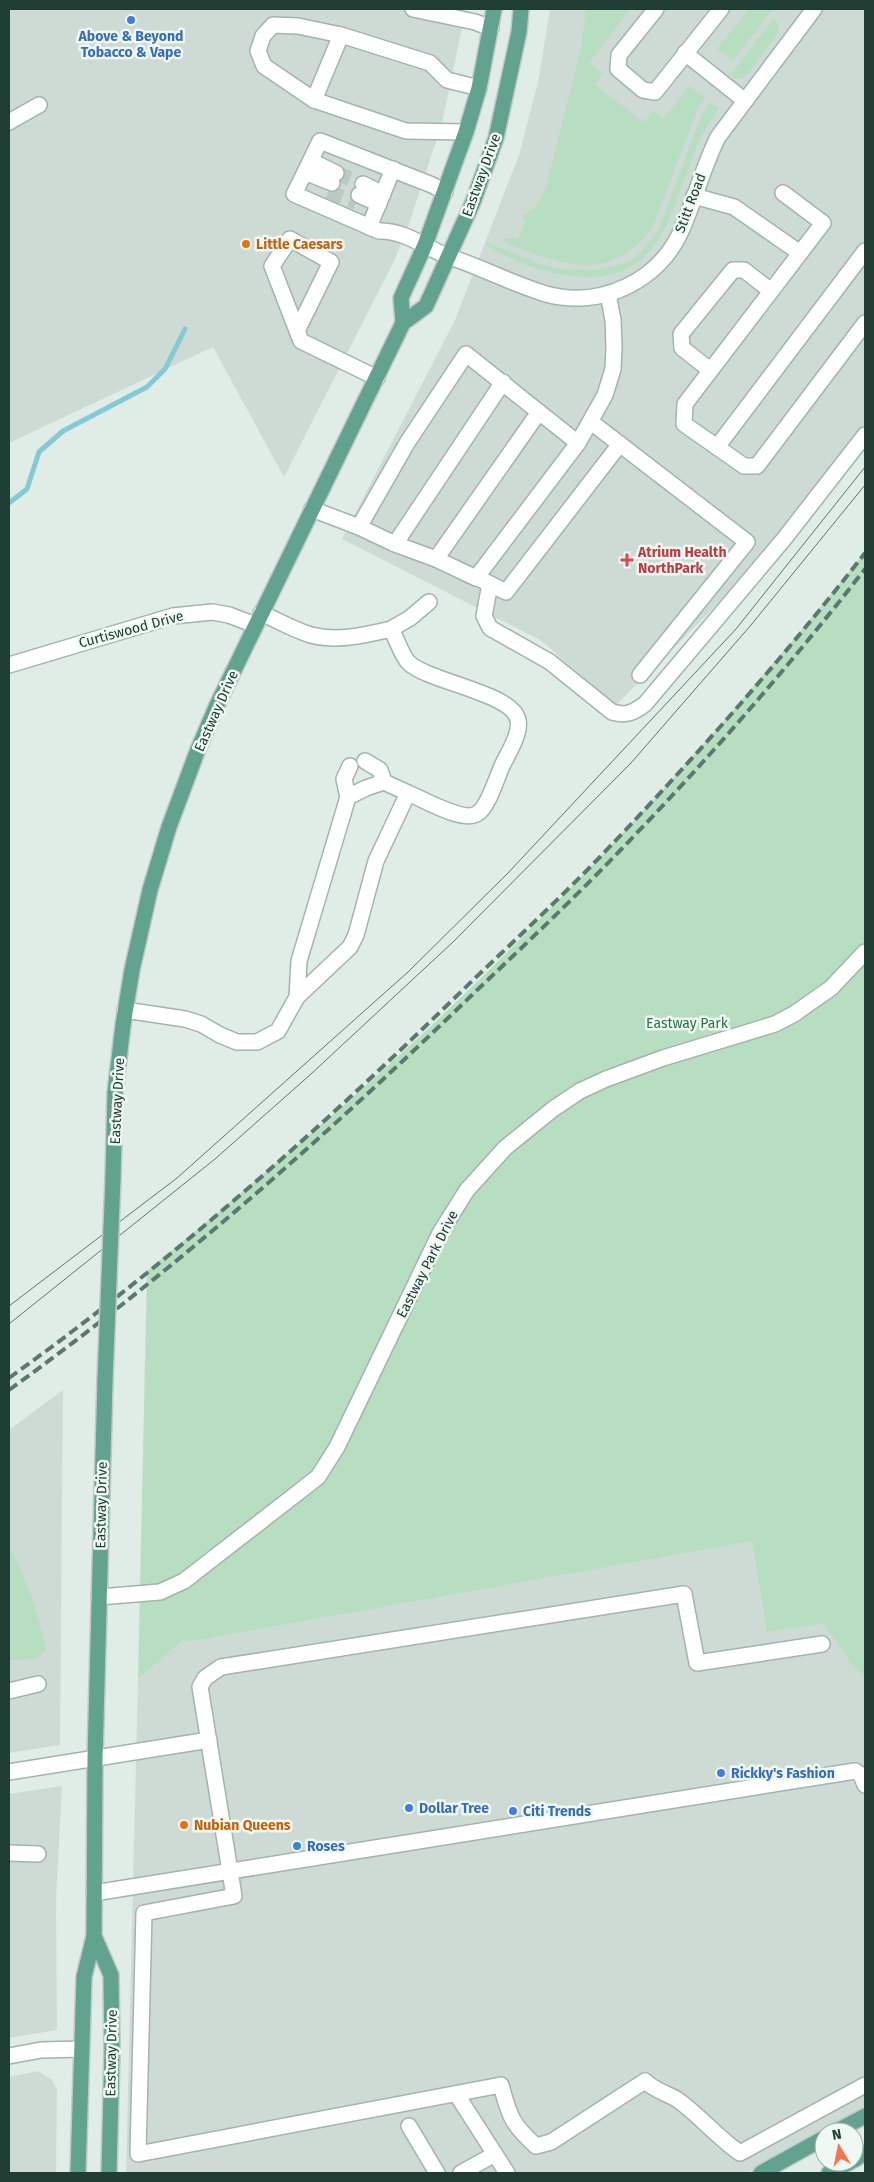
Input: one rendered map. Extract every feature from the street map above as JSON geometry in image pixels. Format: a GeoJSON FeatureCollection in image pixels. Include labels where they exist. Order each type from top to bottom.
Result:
{"type":"FeatureCollection","features":[{"type":"Feature","properties":{"kind":"main road","name":"Eastway Drive"},"geometry":{"type":"LineString","coordinates":[[403,323],[401,298],[425,245],[466,132],[479,88],[494,9]]}},
{"type":"Feature","properties":{"kind":"main road","name":"Eastway Drive"},"geometry":{"type":"LineString","coordinates":[[78,2173],[84,1977],[94,1936],[95,1759],[99,1597],[115,1093],[132,970],[150,890],[169,827],[197,752],[258,619],[403,323],[426,306],[473,202],[496,138],[519,32],[520,9]]}},
{"type":"Feature","properties":{"kind":"main road","name":"Eastway Drive"},"geometry":{"type":"LineString","coordinates":[[94,1936],[111,1975],[112,2050],[108,2173]]}},
{"type":"Feature","properties":{"kind":"main road"},"geometry":{"type":"LineString","coordinates":[[854,2122],[865,2116]]}},
{"type":"Feature","properties":{"kind":"main road"},"geometry":{"type":"LineString","coordinates":[[761,2173],[814,2144]]}},
{"type":"Feature","properties":{"kind":"street"},"geometry":{"type":"LineString","coordinates":[[412,9],[475,22],[491,28]]}},
{"type":"Feature","properties":{"kind":"street"},"geometry":{"type":"LineString","coordinates":[[656,9],[619,56],[618,69],[643,90],[655,92],[721,9]]}},
{"type":"Feature","properties":{"kind":"street","name":"Stitt Road"},"geometry":{"type":"LineString","coordinates":[[306,171],[294,194],[379,232],[390,231],[548,294],[580,298],[608,294],[634,284],[654,270],[671,250],[682,230],[707,159],[715,142],[744,100],[814,9]]}},
{"type":"Feature","properties":{"kind":"street"},"geometry":{"type":"LineString","coordinates":[[466,132],[406,131],[314,100],[264,66],[258,51],[263,36],[273,25],[298,26],[341,35],[430,64],[447,80],[479,88]]}},
{"type":"Feature","properties":{"kind":"street"},"geometry":{"type":"LineString","coordinates":[[314,100],[341,35]]}},
{"type":"Feature","properties":{"kind":"street"},"geometry":{"type":"LineString","coordinates":[[685,54],[744,100]]}},
{"type":"Feature","properties":{"kind":"street"},"geometry":{"type":"LineString","coordinates":[[9,122],[39,105]]}},
{"type":"Feature","properties":{"kind":"street"},"geometry":{"type":"LineString","coordinates":[[306,171],[320,141],[432,185],[445,192]]}},
{"type":"Feature","properties":{"kind":"street"},"geometry":{"type":"LineString","coordinates":[[369,227],[393,170]]}},
{"type":"Feature","properties":{"kind":"street"},"geometry":{"type":"LineString","coordinates":[[306,171],[332,182],[306,171]]}},
{"type":"Feature","properties":{"kind":"street"},"geometry":{"type":"LineString","coordinates":[[782,193],[823,223],[685,404],[684,424],[744,466],[757,466],[865,323]]}},
{"type":"Feature","properties":{"kind":"street"},"geometry":{"type":"LineString","coordinates":[[360,194],[379,203]]}},
{"type":"Feature","properties":{"kind":"street"},"geometry":{"type":"LineString","coordinates":[[694,196],[734,207],[800,253]]}},
{"type":"Feature","properties":{"kind":"street"},"geometry":{"type":"LineString","coordinates":[[297,331],[331,262],[290,239],[272,266],[297,331],[301,341],[377,378]]}},
{"type":"Feature","properties":{"kind":"street"},"geometry":{"type":"LineString","coordinates":[[717,447],[865,251]]}},
{"type":"Feature","properties":{"kind":"street"},"geometry":{"type":"LineString","coordinates":[[710,370],[682,348],[681,334],[733,270],[744,270],[771,291]]}},
{"type":"Feature","properties":{"kind":"street"},"geometry":{"type":"LineString","coordinates":[[476,578],[578,443],[592,422],[605,395],[612,369],[613,320],[608,294]]}},
{"type":"Feature","properties":{"kind":"street"},"geometry":{"type":"LineString","coordinates":[[359,527],[407,444],[466,354],[578,443]]}},
{"type":"Feature","properties":{"kind":"street"},"geometry":{"type":"LineString","coordinates":[[395,544],[503,382]]}},
{"type":"Feature","properties":{"kind":"street"},"geometry":{"type":"LineString","coordinates":[[436,560],[539,412]]}},
{"type":"Feature","properties":{"kind":"street"},"geometry":{"type":"LineString","coordinates":[[592,422],[747,542],[640,676]]}},
{"type":"Feature","properties":{"kind":"street"},"geometry":{"type":"LineString","coordinates":[[490,584],[484,616],[485,622],[490,628],[550,662],[612,712],[622,715],[634,712],[645,704],[784,539],[865,435]]}},
{"type":"Feature","properties":{"kind":"street"},"geometry":{"type":"LineString","coordinates":[[312,509],[359,527],[506,592],[620,444]]}},
{"type":"Feature","properties":{"kind":"street","name":"Curtiswood Drive"},"geometry":{"type":"LineString","coordinates":[[9,665],[173,616],[212,612],[258,619],[310,635],[327,638],[350,638],[391,629],[410,618],[429,602]]}},
{"type":"Feature","properties":{"kind":"street"},"geometry":{"type":"LineString","coordinates":[[348,797],[384,782],[460,816],[469,817],[479,813],[517,734],[518,721],[515,712],[501,701],[434,676],[408,663],[391,629]]}},
{"type":"Feature","properties":{"kind":"street"},"geometry":{"type":"LineString","coordinates":[[365,761],[380,770],[384,782]]}},
{"type":"Feature","properties":{"kind":"street"},"geometry":{"type":"LineString","coordinates":[[297,997],[299,961],[348,797],[344,779],[350,766]]}},
{"type":"Feature","properties":{"kind":"street"},"geometry":{"type":"LineString","coordinates":[[125,1010],[185,1019],[201,1024],[237,1042],[257,1042],[278,1031],[297,997],[332,965],[353,941],[376,861],[408,793]]}},
{"type":"Feature","properties":{"kind":"street","name":"Eastway Park Drive"},"geometry":{"type":"LineString","coordinates":[[99,1597],[160,1592],[184,1581],[318,1477],[337,1447],[440,1233],[468,1190],[505,1148],[580,1092],[606,1079],[663,1058],[732,1038],[782,1020],[831,988],[865,952]]}},
{"type":"Feature","properties":{"kind":"street"},"geometry":{"type":"LineString","coordinates":[[822,1644],[698,1663],[684,1594],[221,1667],[205,1678],[200,1687],[234,1896],[144,1913],[138,2154],[457,2095],[501,2085],[510,2117],[522,2134],[536,2146],[551,2142],[645,2081],[651,2088],[678,2100],[740,2153],[865,2085]]}},
{"type":"Feature","properties":{"kind":"street"},"geometry":{"type":"LineString","coordinates":[[9,1691],[38,1684]]}},
{"type":"Feature","properties":{"kind":"street"},"geometry":{"type":"LineString","coordinates":[[9,1772],[208,1740]]}},
{"type":"Feature","properties":{"kind":"street"},"geometry":{"type":"LineString","coordinates":[[94,1893],[855,1771],[861,1775],[865,1785]]}},
{"type":"Feature","properties":{"kind":"street"},"geometry":{"type":"LineString","coordinates":[[9,1853],[38,1854]]}},
{"type":"Feature","properties":{"kind":"street"},"geometry":{"type":"LineString","coordinates":[[9,2056],[41,2050],[81,2049]]}},
{"type":"Feature","properties":{"kind":"street"},"geometry":{"type":"LineString","coordinates":[[457,2095],[508,2173]]}},
{"type":"Feature","properties":{"kind":"street"},"geometry":{"type":"LineString","coordinates":[[409,2126],[437,2173]]}},
{"type":"Feature","properties":{"kind":"street"},"geometry":{"type":"LineString","coordinates":[[466,2172],[495,2154]]}},
{"type":"Feature","properties":{"kind":"shaded area"},"geometry":{"type":"Polygon","coordinates":[[[9,9],[466,9],[442,123],[409,224],[395,259],[284,477],[213,347],[9,443],[9,9]]]}},
{"type":"Feature","properties":{"kind":"shaded area"},"geometry":{"type":"Polygon","coordinates":[[[550,9],[865,9],[865,426],[761,561],[615,706],[542,641],[342,539],[455,320],[519,155],[538,82],[550,9]]]}},
{"type":"Feature","properties":{"kind":"shaded area"},"geometry":{"type":"Polygon","coordinates":[[[703,1201],[865,1371],[865,2108],[840,2122],[814,2122],[814,2136],[747,2173],[126,2173],[138,1679],[703,1201]]]}},
{"type":"Feature","properties":{"kind":"shaded area"},"geometry":{"type":"Polygon","coordinates":[[[63,1390],[60,1745],[9,1753],[9,1430],[63,1390]]]}},
{"type":"Feature","properties":{"kind":"shaded area"},"geometry":{"type":"Polygon","coordinates":[[[62,1786],[56,1900],[57,2030],[9,2038],[9,1794],[62,1786]]]}},
{"type":"Feature","properties":{"kind":"shaded area"},"geometry":{"type":"Polygon","coordinates":[[[38,2071],[52,2080],[57,2089],[56,2173],[9,2173],[9,2077],[38,2071]]]}},
{"type":"Feature","properties":{"kind":"green space"},"geometry":{"type":"Polygon","coordinates":[[[586,9],[630,9],[589,63],[603,74],[595,85],[644,122],[653,111],[664,118],[689,86],[705,98],[698,108],[653,226],[637,245],[620,257],[602,263],[584,265],[564,263],[503,241],[505,238],[518,239],[525,223],[522,216],[536,207],[545,190],[581,47],[586,9]]]}},
{"type":"Feature","properties":{"kind":"green space"},"geometry":{"type":"Polygon","coordinates":[[[748,9],[773,9],[733,61],[717,49],[748,9]]]}},
{"type":"Feature","properties":{"kind":"green space"},"geometry":{"type":"Polygon","coordinates":[[[773,19],[778,23],[779,32],[747,75],[743,78],[734,78],[730,75],[773,19]]]}},
{"type":"Feature","properties":{"kind":"green space"},"geometry":{"type":"Polygon","coordinates":[[[710,102],[719,109],[699,142],[662,234],[649,252],[632,266],[610,275],[568,276],[531,267],[507,257],[485,244],[486,242],[540,264],[561,269],[598,270],[628,262],[640,253],[659,229],[701,116],[710,102]]]}},
{"type":"Feature","properties":{"kind":"green space","name":"Eastway Park"},"geometry":{"type":"Polygon","coordinates":[[[865,552],[865,1675],[855,1669],[823,1623],[767,1632],[752,1541],[186,1642],[185,1639],[138,1679],[147,1271],[361,1090],[430,1027],[545,914],[710,737],[865,552]]]}},
{"type":"Feature","properties":{"kind":"green space"},"geometry":{"type":"Polygon","coordinates":[[[9,1546],[21,1571],[40,1623],[46,1650],[35,1659],[9,1660],[9,1546]]]}},
{"type":"Feature","properties":{"kind":"waterway"},"geometry":{"type":"LineString","coordinates":[[9,503],[27,489],[39,452],[63,431],[147,387],[165,369],[185,329]]}},
{"type":"Feature","properties":{"kind":"tunnel"},"geometry":{"type":"LineString","coordinates":[[336,173],[363,184]]}},
{"type":"Feature","properties":{"kind":"tunnel"},"geometry":{"type":"LineString","coordinates":[[328,192],[356,202]]}},
{"type":"Feature","properties":{"kind":"tram line"},"geometry":{"type":"LineString","coordinates":[[9,1306],[177,1178],[408,972],[508,873],[736,629],[865,467]]}},
{"type":"Feature","properties":{"kind":"tram line"},"geometry":{"type":"LineString","coordinates":[[9,1324],[215,1159],[311,1074],[453,942],[631,763],[751,625],[865,485]]}},
{"type":"Feature","properties":{"kind":"railway"},"geometry":{"type":"LineString","coordinates":[[9,1378],[131,1286],[306,1138],[551,906],[597,860],[701,748],[769,671],[865,553]]}},
{"type":"Feature","properties":{"kind":"railway"},"geometry":{"type":"LineString","coordinates":[[9,1390],[130,1298],[248,1201],[417,1048],[539,931],[673,795],[771,684],[865,569]]}},
{"type":"Feature","properties":{"kind":"place","name":"Above & Beyond Tobacco & Vape"},"geometry":{"type":"Point","coordinates":[131,20]}},
{"type":"Feature","properties":{"kind":"place","name":"Little Caesars"},"geometry":{"type":"Point","coordinates":[246,244]}},
{"type":"Feature","properties":{"kind":"place","name":"Atrium Health NorthPark"},"geometry":{"type":"Point","coordinates":[627,560]}},
{"type":"Feature","properties":{"kind":"place","name":"Rickky's Fashion"},"geometry":{"type":"Point","coordinates":[721,1773]}},
{"type":"Feature","properties":{"kind":"place","name":"Dollar Tree"},"geometry":{"type":"Point","coordinates":[409,1808]}},
{"type":"Feature","properties":{"kind":"place","name":"Citi Trends"},"geometry":{"type":"Point","coordinates":[513,1811]}},
{"type":"Feature","properties":{"kind":"place","name":"Nubian Queens"},"geometry":{"type":"Point","coordinates":[184,1825]}},
{"type":"Feature","properties":{"kind":"place","name":"Roses"},"geometry":{"type":"Point","coordinates":[297,1846]}}]}
